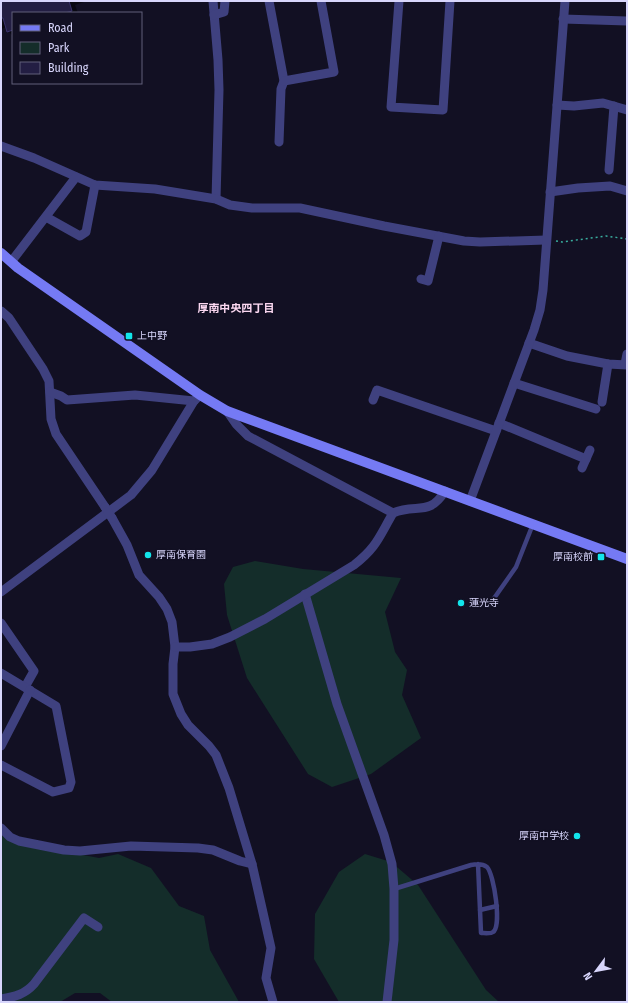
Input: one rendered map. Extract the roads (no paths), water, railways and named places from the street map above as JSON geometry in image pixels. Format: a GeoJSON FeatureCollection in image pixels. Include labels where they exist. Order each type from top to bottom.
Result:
{"type":"FeatureCollection","features":[{"type":"Feature","properties":{"kind":"street"},"geometry":{"type":"LineString","coordinates":[[213,1],[219,90],[216,199]]}},
{"type":"Feature","properties":{"kind":"street"},"geometry":{"type":"LineString","coordinates":[[214,15],[224,12],[224,1]]}},
{"type":"Feature","properties":{"kind":"street"},"geometry":{"type":"LineString","coordinates":[[269,1],[284,81],[281,89],[279,142]]}},
{"type":"Feature","properties":{"kind":"street"},"geometry":{"type":"LineString","coordinates":[[284,81],[334,72],[321,1]]}},
{"type":"Feature","properties":{"kind":"street"},"geometry":{"type":"LineString","coordinates":[[399,1],[391,106],[443,110],[450,1]]}},
{"type":"Feature","properties":{"kind":"street"},"geometry":{"type":"LineString","coordinates":[[470,500],[540,310],[565,1]]}},
{"type":"Feature","properties":{"kind":"street"},"geometry":{"type":"LineString","coordinates":[[563,19],[627,21]]}},
{"type":"Feature","properties":{"kind":"street"},"geometry":{"type":"LineString","coordinates":[[557,105],[574,106],[603,103],[627,110]]}},
{"type":"Feature","properties":{"kind":"street"},"geometry":{"type":"LineString","coordinates":[[609,170],[614,106]]}},
{"type":"Feature","properties":{"kind":"street"},"geometry":{"type":"LineString","coordinates":[[1,146],[34,158],[95,185],[155,189],[216,199],[230,205],[252,208],[300,208],[439,236],[480,242],[546,240]]}},
{"type":"Feature","properties":{"kind":"street"},"geometry":{"type":"LineString","coordinates":[[11,262],[76,177]]}},
{"type":"Feature","properties":{"kind":"street"},"geometry":{"type":"LineString","coordinates":[[46,217],[80,236],[86,232],[95,185]]}},
{"type":"Feature","properties":{"kind":"street"},"geometry":{"type":"LineString","coordinates":[[550,192],[610,186],[627,191]]}},
{"type":"Feature","properties":{"kind":"street"},"geometry":{"type":"LineString","coordinates":[[421,279],[428,281],[439,236]]}},
{"type":"Feature","properties":{"kind":"street"},"geometry":{"type":"LineString","coordinates":[[1,253],[11,262],[197,398],[228,411],[627,559]]}},
{"type":"Feature","properties":{"kind":"street"},"geometry":{"type":"LineString","coordinates":[[1,311],[9,318],[43,369],[48,381],[51,419],[56,434],[105,506],[127,545],[140,574],[167,609],[172,622],[175,647],[173,664],[173,694],[181,714],[188,725],[209,746],[219,761],[229,788],[252,864],[271,948],[266,978],[273,1002]]}},
{"type":"Feature","properties":{"kind":"street"},"geometry":{"type":"LineString","coordinates":[[529,343],[567,356],[608,364],[626,364],[627,354]]}},
{"type":"Feature","properties":{"kind":"street"},"geometry":{"type":"LineString","coordinates":[[514,383],[599,406],[608,364]]}},
{"type":"Feature","properties":{"kind":"street"},"geometry":{"type":"LineString","coordinates":[[373,400],[377,390],[498,427],[586,459]]}},
{"type":"Feature","properties":{"kind":"street"},"geometry":{"type":"LineString","coordinates":[[50,392],[62,396],[67,400],[135,395],[197,398]]}},
{"type":"Feature","properties":{"kind":"street"},"geometry":{"type":"LineString","coordinates":[[1,592],[131,495],[152,470],[197,398]]}},
{"type":"Feature","properties":{"kind":"street"},"geometry":{"type":"LineString","coordinates":[[228,411],[236,424],[248,436],[393,513]]}},
{"type":"Feature","properties":{"kind":"street"},"geometry":{"type":"LineString","coordinates":[[582,468],[590,450]]}},
{"type":"Feature","properties":{"kind":"street"},"geometry":{"type":"LineString","coordinates":[[175,647],[190,647],[212,644],[230,637],[265,618],[365,557],[379,540],[393,513],[408,508],[428,508],[439,501],[445,491]]}},
{"type":"Feature","properties":{"kind":"street"},"geometry":{"type":"LineString","coordinates":[[305,594],[337,704],[384,835],[392,864],[394,889],[394,940],[387,1002]]}},
{"type":"Feature","properties":{"kind":"street"},"geometry":{"type":"LineString","coordinates":[[1,623],[34,671],[1,746]]}},
{"type":"Feature","properties":{"kind":"street"},"geometry":{"type":"LineString","coordinates":[[1,674],[56,706],[71,782],[69,788],[53,792],[1,765]]}},
{"type":"Feature","properties":{"kind":"street"},"geometry":{"type":"LineString","coordinates":[[1,828],[10,837],[19,841],[64,850],[80,851],[130,846],[198,848],[213,850],[240,862],[252,864]]}},
{"type":"Feature","properties":{"kind":"street"},"geometry":{"type":"LineString","coordinates":[[1,999],[27,992],[84,918],[98,927]]}},
{"type":"Feature","properties":{"kind":"lane"},"geometry":{"type":"LineString","coordinates":[[490,604],[516,567],[533,524]]}},
{"type":"Feature","properties":{"kind":"lane"},"geometry":{"type":"LineString","coordinates":[[394,889],[471,865],[478,864],[487,867],[496,895],[497,921],[493,932],[481,933],[478,864]]}},
{"type":"Feature","properties":{"kind":"lane"},"geometry":{"type":"LineString","coordinates":[[480,910],[497,906]]}},
{"type":"Feature","properties":{"kind":"place","name":"上中野"},"geometry":{"type":"Point","coordinates":[129,336]}},
{"type":"Feature","properties":{"kind":"place","name":"厚南保育園"},"geometry":{"type":"Point","coordinates":[148,555]}},
{"type":"Feature","properties":{"kind":"place","name":"厚南校前"},"geometry":{"type":"Point","coordinates":[601,557]}},
{"type":"Feature","properties":{"kind":"place","name":"蓮光寺"},"geometry":{"type":"Point","coordinates":[461,603]}},
{"type":"Feature","properties":{"kind":"place","name":"厚南中学校"},"geometry":{"type":"Point","coordinates":[577,836]}},
{"type":"Feature","properties":{"kind":"district","name":"厚南中央四丁目"},"geometry":{"type":"Point","coordinates":[236,308]}}]}
